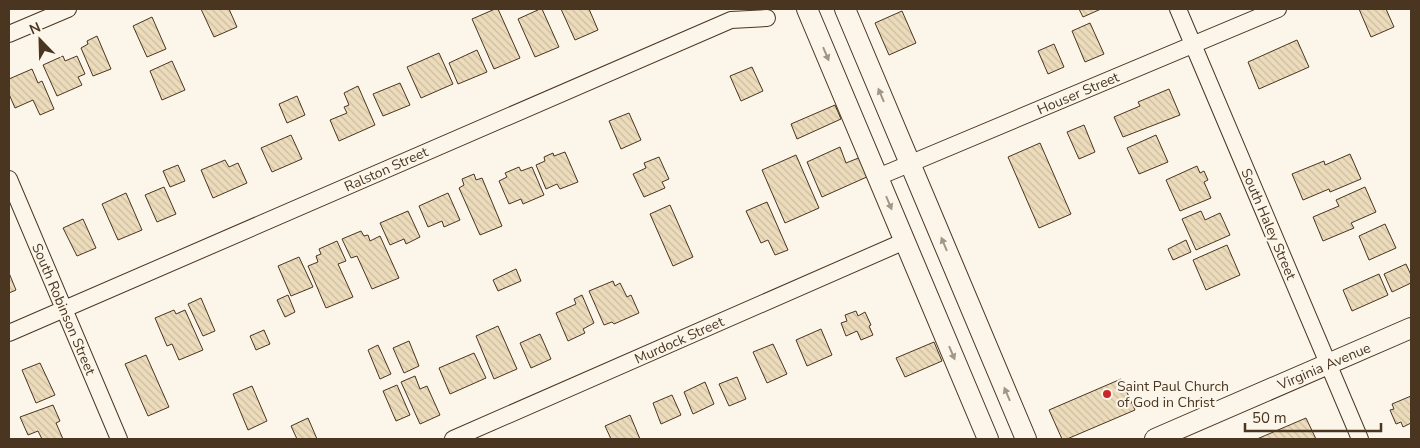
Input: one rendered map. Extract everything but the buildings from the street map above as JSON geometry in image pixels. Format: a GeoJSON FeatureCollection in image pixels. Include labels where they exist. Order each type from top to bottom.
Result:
{"type":"FeatureCollection","features":[{"type":"Feature","properties":{"kind":"street"},"geometry":{"type":"LineString","coordinates":[[9,34],[68,9]]}},
{"type":"Feature","properties":{"kind":"street"},"geometry":{"type":"LineString","coordinates":[[807,9],[988,439]]}},
{"type":"Feature","properties":{"kind":"street"},"geometry":{"type":"LineString","coordinates":[[845,9],[1026,439]]}},
{"type":"Feature","properties":{"kind":"street","name":"South Haley Street"},"geometry":{"type":"LineString","coordinates":[[1178,9],[1360,439]]}},
{"type":"Feature","properties":{"kind":"street","name":"Houser Street"},"geometry":{"type":"LineString","coordinates":[[878,177],[1278,9]]}},
{"type":"Feature","properties":{"kind":"street","name":"Ralston Street"},"geometry":{"type":"LineString","coordinates":[[9,334],[731,20],[767,18]]}},
{"type":"Feature","properties":{"kind":"street","name":"South Robinson Street"},"geometry":{"type":"LineString","coordinates":[[9,179],[118,439]]}},
{"type":"Feature","properties":{"kind":"street","name":"Murdock Street"},"geometry":{"type":"LineString","coordinates":[[453,439],[905,241]]}},
{"type":"Feature","properties":{"kind":"street","name":"Virginia Avenue"},"geometry":{"type":"LineString","coordinates":[[1155,439],[1411,328]]}},
{"type":"Feature","properties":{"kind":"place","name":"Saint Paul Church of God in Christ"},"geometry":{"type":"Point","coordinates":[1107,394]}}]}
